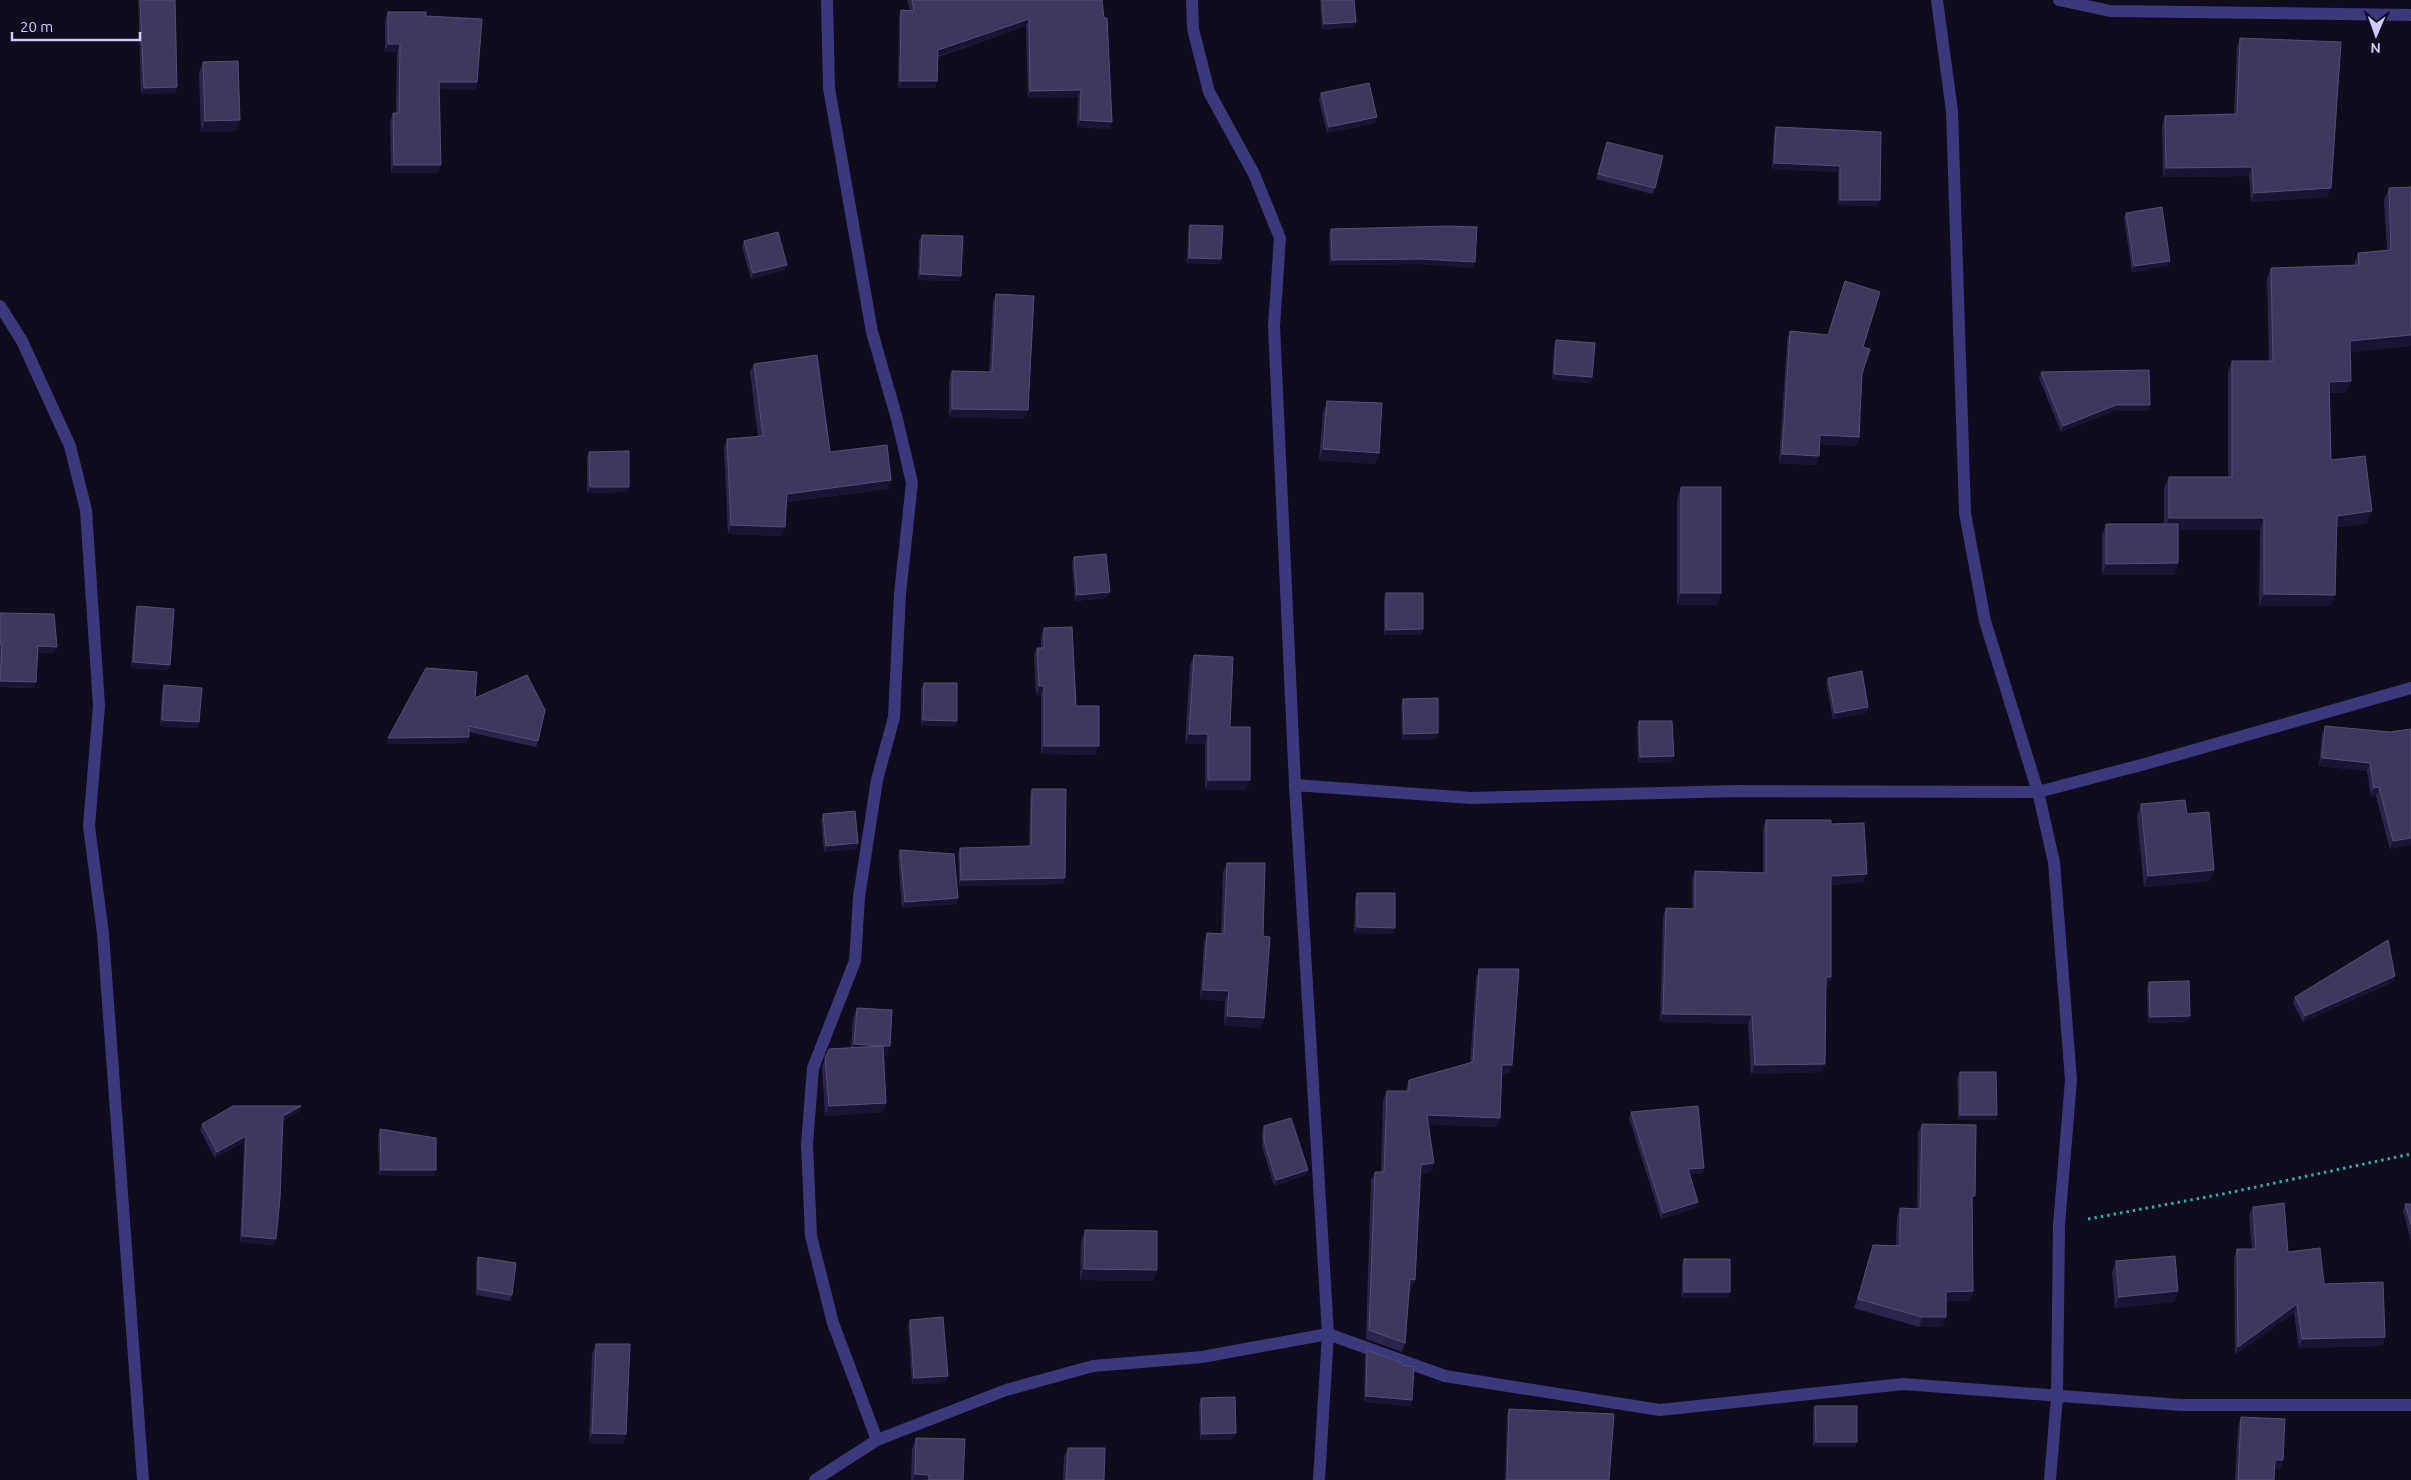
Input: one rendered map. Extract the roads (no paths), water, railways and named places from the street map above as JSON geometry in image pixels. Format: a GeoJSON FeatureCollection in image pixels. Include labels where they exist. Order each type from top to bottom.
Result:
{"type":"FeatureCollection","features":[{"type":"Feature","properties":{"kind":"street"},"geometry":{"type":"LineString","coordinates":[[827,0],[829,88],[872,332],[897,419],[912,483],[900,594],[894,716],[876,789],[859,897],[855,961],[813,1068],[807,1144],[811,1236],[833,1323],[877,1440]]}},
{"type":"Feature","properties":{"kind":"street"},"geometry":{"type":"LineString","coordinates":[[1192,0],[1193,29],[1209,92],[1254,174],[1280,238],[1274,326],[1295,785],[1328,1334],[1319,1480]]}},
{"type":"Feature","properties":{"kind":"street"},"geometry":{"type":"LineString","coordinates":[[1937,0],[1952,110],[1965,513],[1986,621],[2038,792],[2054,862],[2071,1080],[2059,1225],[2057,1397],[2050,1480]]}},
{"type":"Feature","properties":{"kind":"street"},"geometry":{"type":"LineString","coordinates":[[2059,0],[2110,11],[2411,15]]}},
{"type":"Feature","properties":{"kind":"street"},"geometry":{"type":"LineString","coordinates":[[0,306],[22,341],[70,446],[86,510],[99,706],[89,826],[103,934],[143,1480]]}},
{"type":"Feature","properties":{"kind":"street"},"geometry":{"type":"LineString","coordinates":[[1295,785],[1471,798],[1737,791],[2038,792],[2145,764],[2411,688]]}},
{"type":"Feature","properties":{"kind":"street"},"geometry":{"type":"LineString","coordinates":[[815,1480],[877,1440],[1006,1390],[1093,1366],[1202,1357],[1328,1334],[1445,1376],[1660,1410],[1903,1384],[2181,1405],[2411,1404]]}}]}
